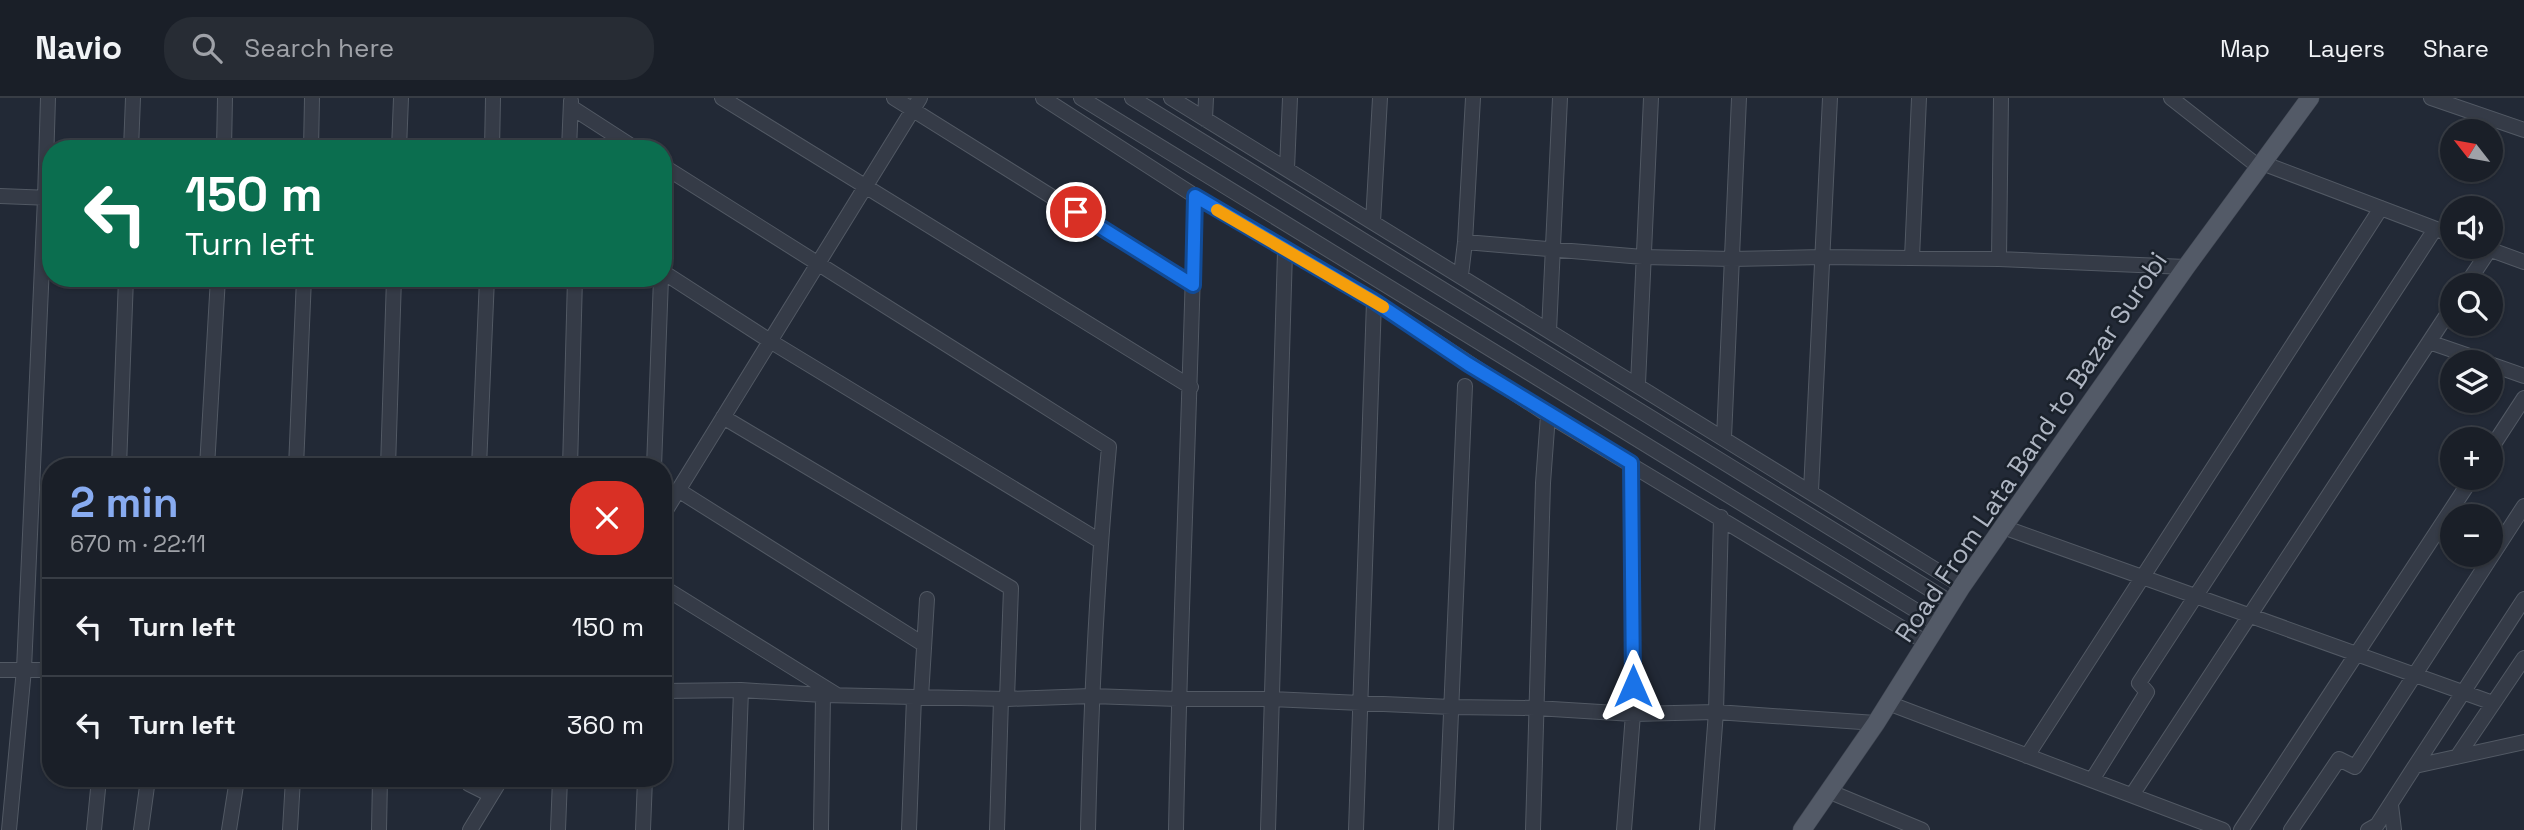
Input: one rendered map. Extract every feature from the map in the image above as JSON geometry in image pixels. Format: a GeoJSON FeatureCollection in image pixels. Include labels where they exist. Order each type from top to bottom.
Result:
{"type":"FeatureCollection","features":[{"type":"Feature","properties":{"kind":"main road","name":"Road From Lata Band to Bazar Surobi"},"geometry":{"type":"LineString","coordinates":[[1802,830],[1876,723],[1962,586],[2186,267],[2310,98]]}},
{"type":"Feature","properties":{"kind":"street"},"geometry":{"type":"LineString","coordinates":[[48,98],[48,140]]}},
{"type":"Feature","properties":{"kind":"street"},"geometry":{"type":"LineString","coordinates":[[131,140],[133,98]]}},
{"type":"Feature","properties":{"kind":"street"},"geometry":{"type":"LineString","coordinates":[[224,140],[225,98]]}},
{"type":"Feature","properties":{"kind":"street"},"geometry":{"type":"LineString","coordinates":[[311,140],[312,98]]}},
{"type":"Feature","properties":{"kind":"street"},"geometry":{"type":"LineString","coordinates":[[399,140],[401,98]]}},
{"type":"Feature","properties":{"kind":"street"},"geometry":{"type":"LineString","coordinates":[[492,140],[493,98]]}},
{"type":"Feature","properties":{"kind":"street"},"geometry":{"type":"LineString","coordinates":[[722,98],[1191,387]]}},
{"type":"Feature","properties":{"kind":"street"},"geometry":{"type":"LineString","coordinates":[[894,98],[916,104],[1193,285]]}},
{"type":"Feature","properties":{"kind":"street"},"geometry":{"type":"LineString","coordinates":[[1043,98],[1195,196],[1374,301],[1548,415],[1927,643]]}},
{"type":"Feature","properties":{"kind":"street"},"geometry":{"type":"LineString","coordinates":[[1081,98],[1938,624]]}},
{"type":"Feature","properties":{"kind":"street"},"geometry":{"type":"LineString","coordinates":[[1132,98],[1952,603]]}},
{"type":"Feature","properties":{"kind":"street"},"geometry":{"type":"LineString","coordinates":[[1171,98],[1962,586]]}},
{"type":"Feature","properties":{"kind":"street"},"geometry":{"type":"LineString","coordinates":[[1205,119],[1206,98]]}},
{"type":"Feature","properties":{"kind":"street"},"geometry":{"type":"LineString","coordinates":[[1287,169],[1290,98]]}},
{"type":"Feature","properties":{"kind":"street"},"geometry":{"type":"LineString","coordinates":[[1373,222],[1380,98]]}},
{"type":"Feature","properties":{"kind":"street"},"geometry":{"type":"LineString","coordinates":[[1461,275],[1473,98]]}},
{"type":"Feature","properties":{"kind":"street"},"geometry":{"type":"LineString","coordinates":[[1549,331],[1560,98]]}},
{"type":"Feature","properties":{"kind":"street"},"geometry":{"type":"LineString","coordinates":[[1638,384],[1651,98]]}},
{"type":"Feature","properties":{"kind":"street"},"geometry":{"type":"LineString","coordinates":[[1724,438],[1740,98]]}},
{"type":"Feature","properties":{"kind":"street"},"geometry":{"type":"LineString","coordinates":[[1811,491],[1830,98]]}},
{"type":"Feature","properties":{"kind":"street"},"geometry":{"type":"LineString","coordinates":[[1912,258],[1919,98]]}},
{"type":"Feature","properties":{"kind":"street"},"geometry":{"type":"LineString","coordinates":[[1999,259],[2001,98]]}},
{"type":"Feature","properties":{"kind":"street"},"geometry":{"type":"LineString","coordinates":[[2171,98],[2260,165],[2440,231]]}},
{"type":"Feature","properties":{"kind":"street"},"geometry":{"type":"LineString","coordinates":[[2431,98],[2524,130]]}},
{"type":"Feature","properties":{"kind":"street"},"geometry":{"type":"LineString","coordinates":[[569,140],[571,103]]}},
{"type":"Feature","properties":{"kind":"street"},"geometry":{"type":"LineString","coordinates":[[571,103],[623,140]]}},
{"type":"Feature","properties":{"kind":"street"},"geometry":{"type":"LineString","coordinates":[[672,501],[916,104]]}},
{"type":"Feature","properties":{"kind":"street"},"geometry":{"type":"LineString","coordinates":[[672,172],[891,307],[1109,447],[1091,696],[1088,830]]}},
{"type":"Feature","properties":{"kind":"street"},"geometry":{"type":"LineString","coordinates":[[0,196],[42,198]]}},
{"type":"Feature","properties":{"kind":"street"},"geometry":{"type":"LineString","coordinates":[[1175,830],[1195,196]]}},
{"type":"Feature","properties":{"kind":"street"},"geometry":{"type":"LineString","coordinates":[[2027,756],[2381,208]]}},
{"type":"Feature","properties":{"kind":"street"},"geometry":{"type":"LineString","coordinates":[[2092,780],[2147,692],[2139,683],[2435,229]]}},
{"type":"Feature","properties":{"kind":"street"},"geometry":{"type":"LineString","coordinates":[[1465,242],[1643,257],[1999,259],[2186,267]]}},
{"type":"Feature","properties":{"kind":"street"},"geometry":{"type":"LineString","coordinates":[[1268,830],[1285,251]]}},
{"type":"Feature","properties":{"kind":"street"},"geometry":{"type":"LineString","coordinates":[[2503,254],[2524,262]]}},
{"type":"Feature","properties":{"kind":"street"},"geometry":{"type":"LineString","coordinates":[[672,278],[770,341],[1101,541]]}},
{"type":"Feature","properties":{"kind":"street"},"geometry":{"type":"LineString","coordinates":[[9,830],[24,669],[43,287]]}},
{"type":"Feature","properties":{"kind":"street"},"geometry":{"type":"LineString","coordinates":[[119,458],[126,287]]}},
{"type":"Feature","properties":{"kind":"street"},"geometry":{"type":"LineString","coordinates":[[208,458],[217,287]]}},
{"type":"Feature","properties":{"kind":"street"},"geometry":{"type":"LineString","coordinates":[[296,458],[304,287]]}},
{"type":"Feature","properties":{"kind":"street"},"geometry":{"type":"LineString","coordinates":[[388,458],[394,287]]}},
{"type":"Feature","properties":{"kind":"street"},"geometry":{"type":"LineString","coordinates":[[479,458],[487,287]]}},
{"type":"Feature","properties":{"kind":"street"},"geometry":{"type":"LineString","coordinates":[[570,458],[575,287]]}},
{"type":"Feature","properties":{"kind":"street"},"geometry":{"type":"LineString","coordinates":[[654,458],[661,287]]}},
{"type":"Feature","properties":{"kind":"street"},"geometry":{"type":"LineString","coordinates":[[1356,830],[1374,301]]}},
{"type":"Feature","properties":{"kind":"street"},"geometry":{"type":"LineString","coordinates":[[2132,795],[2440,325]]}},
{"type":"Feature","properties":{"kind":"street"},"geometry":{"type":"LineString","coordinates":[[2429,342],[2451,350]]}},
{"type":"Feature","properties":{"kind":"street"},"geometry":{"type":"LineString","coordinates":[[2503,368],[2524,376]]}},
{"type":"Feature","properties":{"kind":"street"},"geometry":{"type":"LineString","coordinates":[[1446,830],[1465,386]]}},
{"type":"Feature","properties":{"kind":"street"},"geometry":{"type":"LineString","coordinates":[[2503,430],[2524,398]]}},
{"type":"Feature","properties":{"kind":"street"},"geometry":{"type":"LineString","coordinates":[[1533,830],[1543,483],[1548,415]]}},
{"type":"Feature","properties":{"kind":"street"},"geometry":{"type":"LineString","coordinates":[[723,417],[1011,588],[998,830]]}},
{"type":"Feature","properties":{"kind":"street"},"geometry":{"type":"LineString","coordinates":[[1624,830],[1633,714],[1631,463]]}},
{"type":"Feature","properties":{"kind":"street"},"geometry":{"type":"LineString","coordinates":[[2241,830],[2464,490]]}},
{"type":"Feature","properties":{"kind":"street"},"geometry":{"type":"LineString","coordinates":[[678,491],[923,645]]}},
{"type":"Feature","properties":{"kind":"street"},"geometry":{"type":"LineString","coordinates":[[2291,830],[2339,760],[2355,767],[2524,506]]}},
{"type":"Feature","properties":{"kind":"street"},"geometry":{"type":"LineString","coordinates":[[1707,830],[1716,712],[1721,517]]}},
{"type":"Feature","properties":{"kind":"street"},"geometry":{"type":"LineString","coordinates":[[2003,527],[2493,703]]}},
{"type":"Feature","properties":{"kind":"street"},"geometry":{"type":"LineString","coordinates":[[672,593],[830,695]]}},
{"type":"Feature","properties":{"kind":"street"},"geometry":{"type":"LineString","coordinates":[[909,830],[927,599]]}},
{"type":"Feature","properties":{"kind":"street"},"geometry":{"type":"LineString","coordinates":[[2368,830],[2377,825],[2524,599]]}},
{"type":"Feature","properties":{"kind":"street"},"geometry":{"type":"LineString","coordinates":[[2457,757],[2524,658]]}},
{"type":"Feature","properties":{"kind":"street"},"geometry":{"type":"LineString","coordinates":[[0,670],[42,670]]}},
{"type":"Feature","properties":{"kind":"street"},"geometry":{"type":"LineString","coordinates":[[672,691],[1004,699],[1091,696],[1271,699],[1633,714],[1716,712],[1876,723]]}},
{"type":"Feature","properties":{"kind":"street"},"geometry":{"type":"LineString","coordinates":[[736,830],[741,691]]}},
{"type":"Feature","properties":{"kind":"street"},"geometry":{"type":"LineString","coordinates":[[821,830],[830,695]]}},
{"type":"Feature","properties":{"kind":"street"},"geometry":{"type":"LineString","coordinates":[[1888,703],[2224,830]]}},
{"type":"Feature","properties":{"kind":"street"},"geometry":{"type":"LineString","coordinates":[[2415,766],[2524,742]]}},
{"type":"Feature","properties":{"kind":"street"},"geometry":{"type":"LineString","coordinates":[[94,830],[98,787]]}},
{"type":"Feature","properties":{"kind":"street"},"geometry":{"type":"LineString","coordinates":[[141,830],[147,787]]}},
{"type":"Feature","properties":{"kind":"street"},"geometry":{"type":"LineString","coordinates":[[229,830],[236,787]]}},
{"type":"Feature","properties":{"kind":"street"},"geometry":{"type":"LineString","coordinates":[[290,830],[292,787]]}},
{"type":"Feature","properties":{"kind":"street"},"geometry":{"type":"LineString","coordinates":[[379,830],[380,787]]}},
{"type":"Feature","properties":{"kind":"street"},"geometry":{"type":"LineString","coordinates":[[475,787],[491,795]]}},
{"type":"Feature","properties":{"kind":"street"},"geometry":{"type":"LineString","coordinates":[[470,830],[496,787]]}},
{"type":"Feature","properties":{"kind":"street"},"geometry":{"type":"LineString","coordinates":[[558,830],[560,787]]}},
{"type":"Feature","properties":{"kind":"street"},"geometry":{"type":"LineString","coordinates":[[643,830],[645,787]]}},
{"type":"Feature","properties":{"kind":"street"},"geometry":{"type":"LineString","coordinates":[[1828,791],[1920,829]]}},
{"type":"Feature","properties":{"kind":"street"},"geometry":{"type":"LineString","coordinates":[[2390,804],[2394,830]]}},
{"type":"Feature","properties":{"kind":"slow traffic"},"geometry":{"type":"LineString","coordinates":[[1217,210],[1383,307]]}},
{"type":"Feature","properties":{"kind":"route"},"geometry":{"type":"LineString","coordinates":[[1076,212],[1193,285],[1195,196],[1374,301],[1548,415],[1631,463],[1633,686]]}}]}
